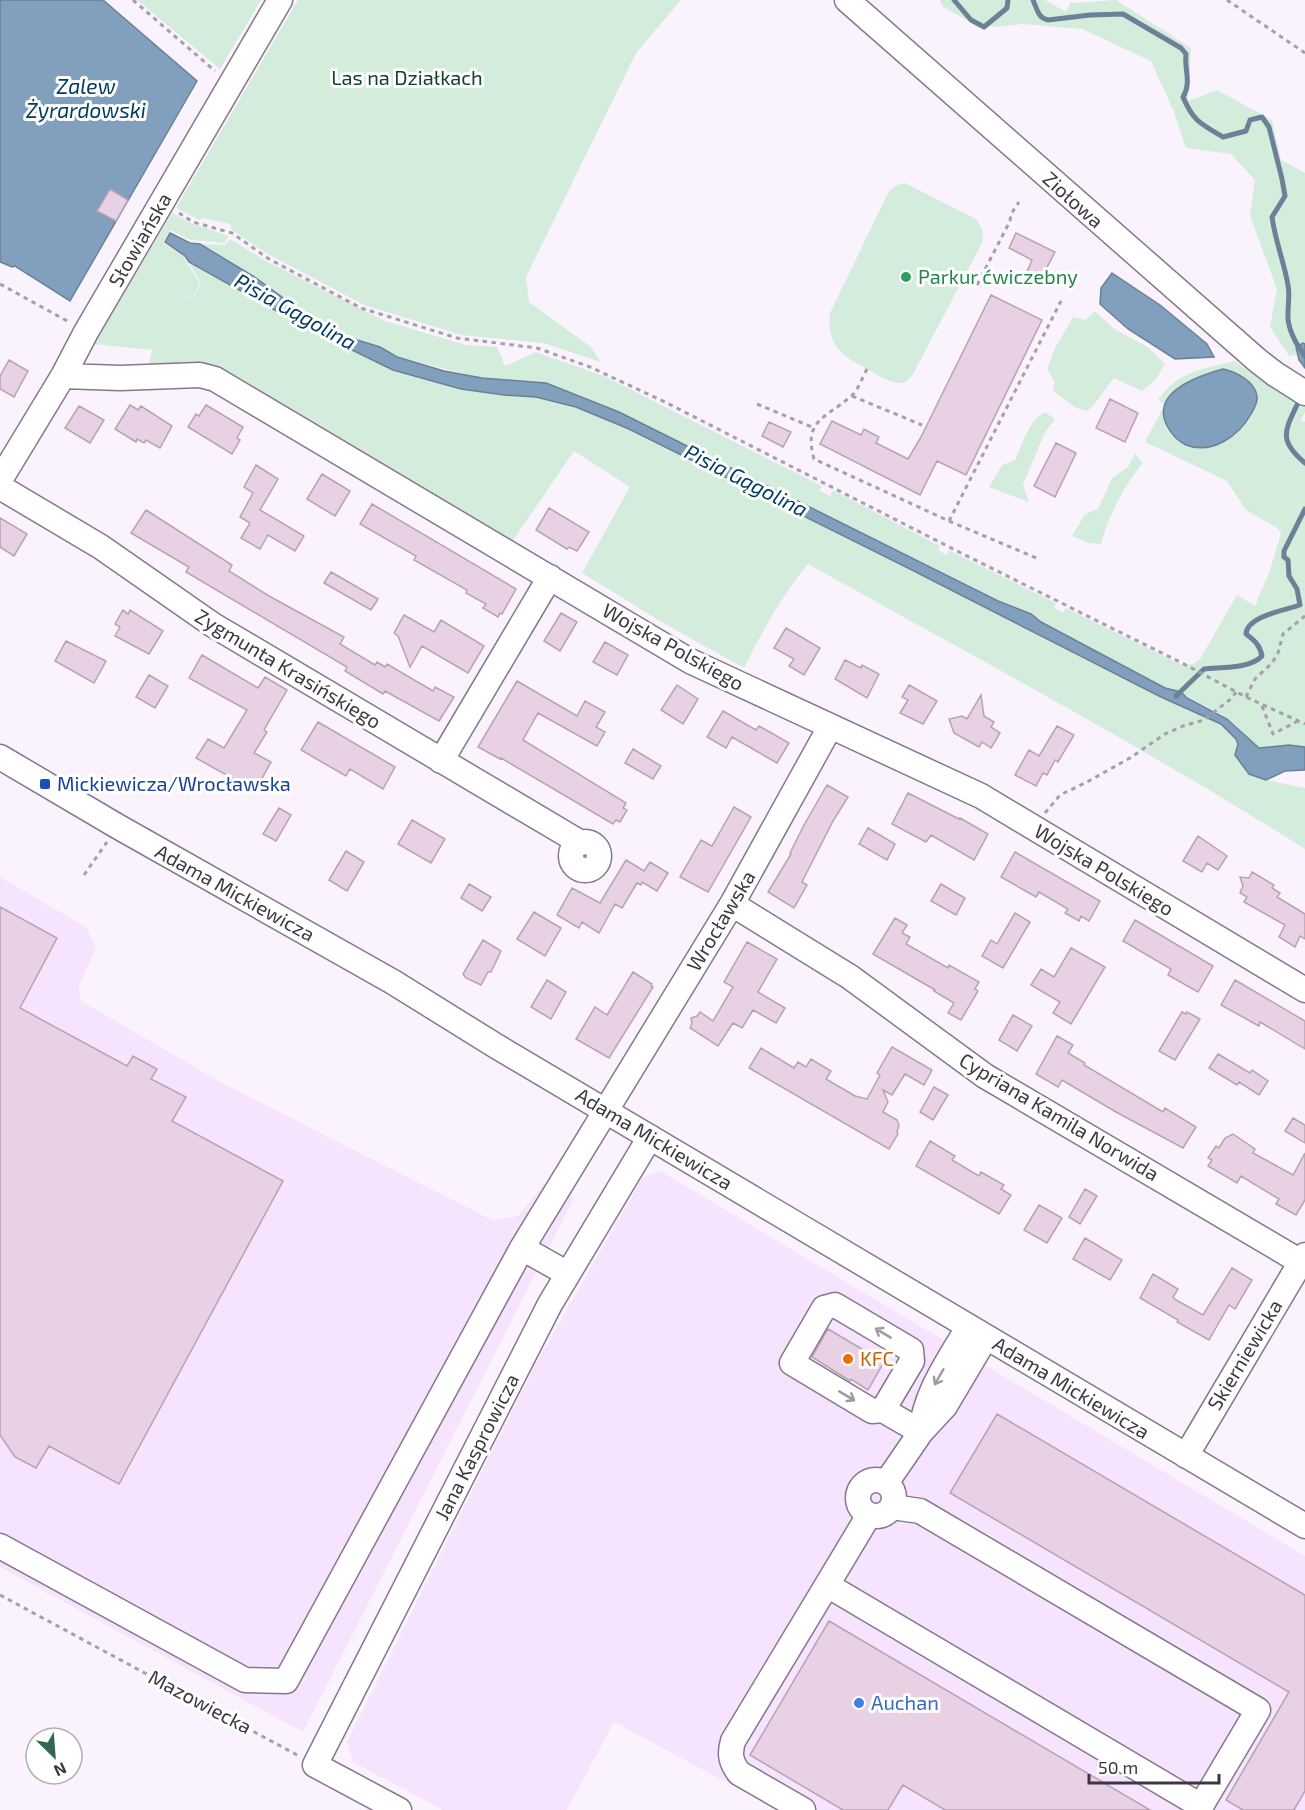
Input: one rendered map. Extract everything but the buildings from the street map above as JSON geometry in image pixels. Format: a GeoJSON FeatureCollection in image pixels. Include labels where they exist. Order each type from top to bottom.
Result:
{"type":"FeatureCollection","features":[{"type":"Feature","properties":{"kind":"street","name":"Słowiańska"},"geometry":{"type":"LineString","coordinates":[[0,480],[63,376],[86,332],[280,0]]}},
{"type":"Feature","properties":{"kind":"street","name":"Ziołowa"},"geometry":{"type":"LineString","coordinates":[[847,0],[1103,227],[1275,374],[1305,393]]}},
{"type":"Feature","properties":{"kind":"street","name":"Wojska Polskiego"},"geometry":{"type":"LineString","coordinates":[[63,376],[209,376],[690,661],[981,796],[1305,990]]}},
{"type":"Feature","properties":{"kind":"street","name":"Zygmunta Krasińskiego"},"geometry":{"type":"LineString","coordinates":[[0,487],[100,547],[213,625],[582,843]]}},
{"type":"Feature","properties":{"kind":"street"},"geometry":{"type":"LineString","coordinates":[[441,760],[549,577]]}},
{"type":"Feature","properties":{"kind":"street","name":"Wrocławska"},"geometry":{"type":"LineString","coordinates":[[0,1546],[245,1680],[286,1681],[522,1248],[732,904],[830,727]]}},
{"type":"Feature","properties":{"kind":"street","name":"Adama Mickiewicza"},"geometry":{"type":"LineString","coordinates":[[0,757],[393,982],[496,1046],[1305,1526]]}},
{"type":"Feature","properties":{"kind":"street","name":"Cypriana Kamila Norwida"},"geometry":{"type":"LineString","coordinates":[[732,904],[850,977],[985,1076],[1303,1258]]}},
{"type":"Feature","properties":{"kind":"street","name":"Jana Kasprowicza"},"geometry":{"type":"LineString","coordinates":[[315,1765],[550,1304],[650,1137]]}},
{"type":"Feature","properties":{"kind":"street"},"geometry":{"type":"LineString","coordinates":[[522,1248],[568,1274]]}},
{"type":"Feature","properties":{"kind":"street","name":"Skierniewicka"},"geometry":{"type":"LineString","coordinates":[[1186,1456],[1303,1258]]}},
{"type":"Feature","properties":{"kind":"street"},"geometry":{"type":"LineString","coordinates":[[883,1410],[912,1361],[911,1350],[835,1305],[824,1308],[792,1363],[872,1411],[883,1410],[921,1432]]}},
{"type":"Feature","properties":{"kind":"street"},"geometry":{"type":"LineString","coordinates":[[886,1483],[921,1432],[924,1408],[930,1392],[977,1332]]}},
{"type":"Feature","properties":{"kind":"street"},"geometry":{"type":"LineString","coordinates":[[869,1482],[886,1483],[893,1492],[892,1508],[884,1515],[869,1515],[858,1501],[861,1490],[869,1482]]}},
{"type":"Feature","properties":{"kind":"street"},"geometry":{"type":"LineString","coordinates":[[827,1585],[1205,1808],[1258,1710],[920,1511],[892,1508]]}},
{"type":"Feature","properties":{"kind":"street"},"geometry":{"type":"LineString","coordinates":[[803,1810],[739,1773],[732,1763],[730,1754],[733,1741],[869,1515]]}},
{"type":"Feature","properties":{"kind":"street"},"geometry":{"type":"LineString","coordinates":[[315,1765],[399,1810]]}},
{"type":"Feature","properties":{"kind":"path"},"geometry":{"type":"LineString","coordinates":[[133,0],[223,78]]}},
{"type":"Feature","properties":{"kind":"path"},"geometry":{"type":"LineString","coordinates":[[1227,0],[1305,53]]}},
{"type":"Feature","properties":{"kind":"path"},"geometry":{"type":"LineString","coordinates":[[977,285],[1019,202]]}},
{"type":"Feature","properties":{"kind":"path"},"geometry":{"type":"LineString","coordinates":[[171,209],[193,222],[232,233],[268,258],[361,308],[457,338],[537,348],[590,367],[665,402],[1262,705],[1305,724]]}},
{"type":"Feature","properties":{"kind":"path"},"geometry":{"type":"LineString","coordinates":[[0,284],[77,327]]}},
{"type":"Feature","properties":{"kind":"path"},"geometry":{"type":"LineString","coordinates":[[949,521],[1061,301]]}},
{"type":"Feature","properties":{"kind":"path"},"geometry":{"type":"LineString","coordinates":[[867,369],[852,396],[828,412],[814,428],[809,443],[814,459],[1039,560]]}},
{"type":"Feature","properties":{"kind":"path"},"geometry":{"type":"LineString","coordinates":[[852,396],[922,425]]}},
{"type":"Feature","properties":{"kind":"path"},"geometry":{"type":"LineString","coordinates":[[757,404],[814,428]]}},
{"type":"Feature","properties":{"kind":"path"},"geometry":{"type":"LineString","coordinates":[[1246,697],[1255,679],[1272,663],[1278,653],[1283,634],[1305,616]]}},
{"type":"Feature","properties":{"kind":"path"},"geometry":{"type":"LineString","coordinates":[[1037,830],[1046,812],[1060,795],[1130,758],[1165,734],[1204,720],[1232,698],[1236,692]]}},
{"type":"Feature","properties":{"kind":"path"},"geometry":{"type":"LineString","coordinates":[[1262,705],[1273,734],[1298,721]]}},
{"type":"Feature","properties":{"kind":"path"},"geometry":{"type":"LineString","coordinates":[[84,875],[110,836]]}},
{"type":"Feature","properties":{"kind":"path","name":"Mazowiecka"},"geometry":{"type":"LineString","coordinates":[[0,1595],[315,1765]]}},
{"type":"Feature","properties":{"kind":"shaded area"},"geometry":{"type":"Polygon","coordinates":[[[0,877],[86,927],[96,948],[79,986],[81,1001],[224,1084],[492,1220],[518,1216],[544,1184],[574,1198],[303,1732],[0,1567],[0,877]]]}},
{"type":"Feature","properties":{"kind":"shaded area"},"geometry":{"type":"Polygon","coordinates":[[[660,1171],[1305,1556],[1305,1810],[778,1810],[614,1722],[567,1810],[443,1810],[353,1762],[347,1742],[535,1365],[643,1177],[660,1171]]]}},
{"type":"Feature","properties":{"kind":"green space"},"geometry":{"type":"Polygon","coordinates":[[[137,0],[261,0],[220,69],[137,0]]]}},
{"type":"Feature","properties":{"kind":"green space","name":"Las na Działkach"},"geometry":{"type":"Polygon","coordinates":[[[298,0],[681,0],[636,53],[526,277],[529,302],[591,347],[601,362],[543,343],[461,335],[364,305],[266,253],[232,230],[230,224],[203,218],[199,220],[176,208],[298,0]]]}},
{"type":"Feature","properties":{"kind":"green space"},"geometry":{"type":"Polygon","coordinates":[[[940,0],[1045,0],[1066,12],[1071,2],[1116,0],[1191,48],[1188,101],[1217,90],[1272,120],[1281,160],[1305,173],[1305,354],[1289,356],[1270,327],[1277,289],[1250,216],[1255,180],[1231,154],[1186,148],[1174,112],[1151,61],[1082,29],[1022,24],[997,27],[975,24],[943,7],[940,0]]]}},
{"type":"Feature","properties":{"kind":"green space","name":"Parkur ćwiczebny"},"geometry":{"type":"Polygon","coordinates":[[[905,183],[976,219],[982,229],[983,241],[912,376],[904,383],[886,379],[844,355],[838,349],[831,334],[830,313],[889,191],[905,183]]]}},
{"type":"Feature","properties":{"kind":"green space"},"geometry":{"type":"Polygon","coordinates":[[[172,213],[191,223],[229,236],[224,243],[191,240],[170,230],[163,243],[183,256],[200,284],[193,298],[181,297],[193,299],[201,284],[189,262],[307,328],[393,370],[461,389],[536,397],[576,407],[629,429],[1161,697],[1221,724],[1236,739],[1266,780],[1305,788],[1305,849],[1121,739],[808,564],[773,614],[744,668],[665,624],[582,573],[630,487],[574,451],[512,542],[251,389],[149,366],[152,350],[94,344],[172,213]]]}},
{"type":"Feature","properties":{"kind":"green space"},"geometry":{"type":"Polygon","coordinates":[[[230,239],[266,261],[385,321],[466,345],[497,347],[505,366],[536,352],[604,376],[822,486],[820,491],[830,496],[833,490],[940,546],[938,550],[946,555],[949,550],[1056,603],[1054,608],[1063,613],[1066,608],[1184,666],[1200,659],[1237,595],[1255,606],[1270,570],[1281,533],[1277,528],[1246,510],[1227,481],[1145,442],[1165,404],[1163,418],[1166,427],[1177,440],[1194,447],[1212,447],[1231,438],[1246,424],[1174,391],[1163,404],[1158,400],[1182,377],[1201,369],[1235,361],[1272,388],[1276,384],[1305,404],[1305,412],[1301,420],[1305,422],[1305,747],[1289,745],[1259,748],[1222,715],[1165,688],[1041,622],[1031,614],[998,601],[619,412],[397,357],[337,332],[287,303],[200,244],[225,245],[230,239]]]}},
{"type":"Feature","properties":{"kind":"green space"},"geometry":{"type":"Polygon","coordinates":[[[1095,311],[1113,328],[1149,348],[1165,364],[1156,379],[1142,391],[1114,378],[1087,411],[1076,408],[1053,391],[1055,382],[1047,369],[1055,348],[1073,317],[1085,320],[1095,311]]]}},
{"type":"Feature","properties":{"kind":"green space"},"geometry":{"type":"Polygon","coordinates":[[[1045,412],[1055,419],[1045,432],[1023,485],[1029,502],[989,487],[1002,465],[1015,460],[1030,427],[1045,412]]]}},
{"type":"Feature","properties":{"kind":"green space"},"geometry":{"type":"Polygon","coordinates":[[[1135,453],[1143,463],[1129,481],[1118,502],[1101,544],[1089,543],[1072,536],[1085,514],[1098,509],[1112,478],[1128,467],[1135,453]]]}},
{"type":"Feature","properties":{"kind":"water","name":"Zalew Żyrardowski"},"geometry":{"type":"Polygon","coordinates":[[[0,0],[103,0],[197,81],[70,301],[15,266],[0,262],[0,0]]]}},
{"type":"Feature","properties":{"kind":"water","name":"Pisia Gągolina"},"geometry":{"type":"Polygon","coordinates":[[[170,233],[190,243],[200,244],[256,278],[316,322],[344,336],[380,347],[397,357],[444,371],[482,378],[546,383],[619,412],[998,601],[1031,614],[1041,622],[1165,688],[1181,692],[1187,698],[1227,719],[1259,748],[1289,745],[1305,747],[1305,770],[1285,771],[1266,780],[1249,774],[1235,755],[1238,744],[1236,739],[1221,724],[1161,697],[629,429],[576,407],[536,397],[461,389],[393,370],[307,328],[189,262],[185,256],[165,242],[170,233]]]}},
{"type":"Feature","properties":{"kind":"water"},"geometry":{"type":"Polygon","coordinates":[[[1112,273],[1160,305],[1207,344],[1214,357],[1175,359],[1128,329],[1100,304],[1101,288],[1112,273]]]}},
{"type":"Feature","properties":{"kind":"water"},"geometry":{"type":"Polygon","coordinates":[[[1305,344],[1305,368],[1299,360],[1296,347],[1305,344]]]}},
{"type":"Feature","properties":{"kind":"water"},"geometry":{"type":"Polygon","coordinates":[[[1223,369],[1234,372],[1253,386],[1257,396],[1254,408],[1239,430],[1224,442],[1205,447],[1186,445],[1175,437],[1167,426],[1164,414],[1165,404],[1179,387],[1201,376],[1223,369]]]}},
{"type":"Feature","properties":{"kind":"waterway"},"geometry":{"type":"LineString","coordinates":[[954,0],[971,20],[984,27],[1007,8],[1008,0]]}},
{"type":"Feature","properties":{"kind":"waterway"},"geometry":{"type":"LineString","coordinates":[[1033,0],[1040,15],[1048,20],[1123,14],[1181,48],[1186,54],[1187,86],[1183,97],[1190,112],[1198,121],[1223,137],[1246,131],[1250,120],[1262,117],[1269,127],[1285,196],[1272,217],[1288,285],[1288,319],[1295,341],[1305,356]]}},
{"type":"Feature","properties":{"kind":"waterway"},"geometry":{"type":"LineString","coordinates":[[1297,405],[1289,422],[1286,436],[1291,448],[1305,463]]}},
{"type":"Feature","properties":{"kind":"waterway"},"geometry":{"type":"LineString","coordinates":[[1176,696],[1204,669],[1243,665],[1257,660],[1262,656],[1261,652],[1256,643],[1246,634],[1248,628],[1260,618],[1300,605],[1297,589],[1289,576],[1288,560],[1284,557],[1284,551],[1305,509]]}},
{"type":"Feature","properties":{"kind":"place","name":"Parkur ćwiczebny"},"geometry":{"type":"Point","coordinates":[906,277]}},
{"type":"Feature","properties":{"kind":"place","name":"Mickiewicza/Wrocławska"},"geometry":{"type":"Point","coordinates":[45,784]}},
{"type":"Feature","properties":{"kind":"place","name":"KFC"},"geometry":{"type":"Point","coordinates":[848,1359]}},
{"type":"Feature","properties":{"kind":"place","name":"Auchan"},"geometry":{"type":"Point","coordinates":[859,1703]}}]}
